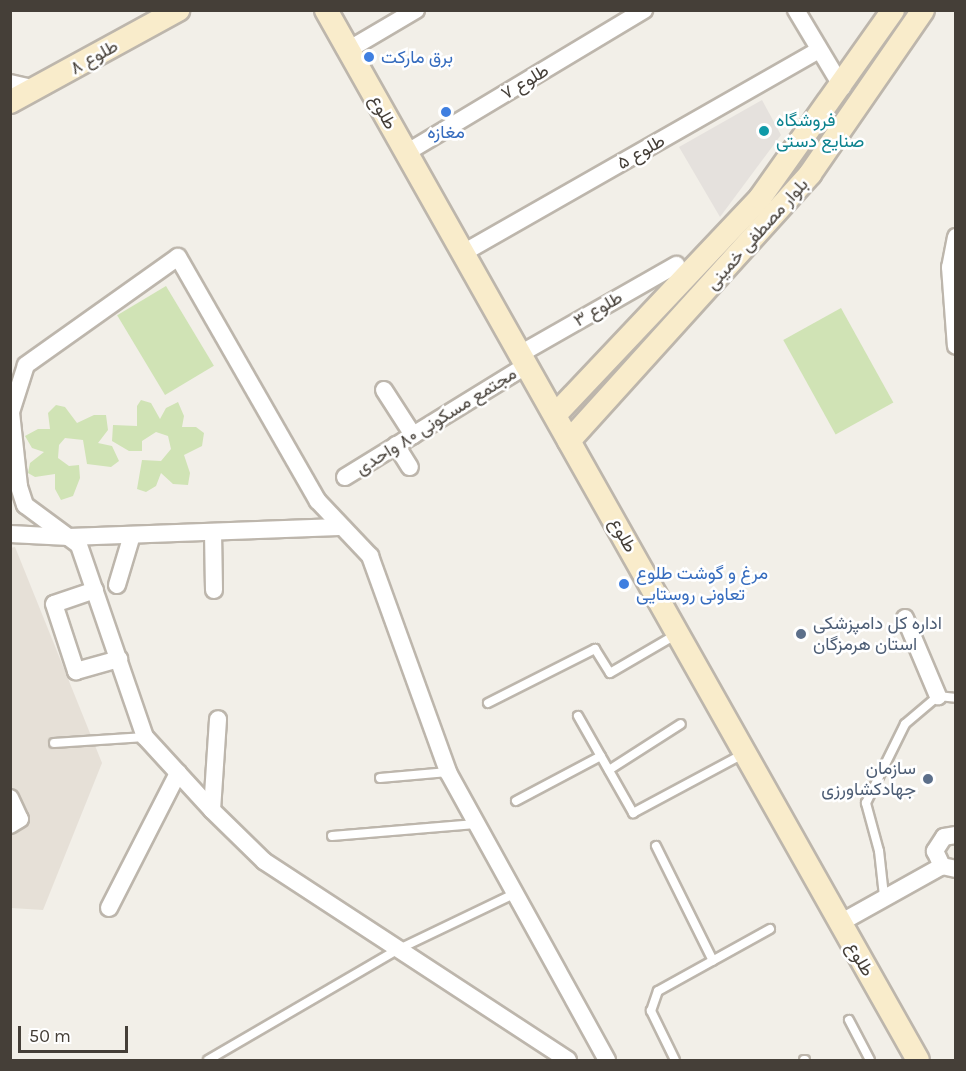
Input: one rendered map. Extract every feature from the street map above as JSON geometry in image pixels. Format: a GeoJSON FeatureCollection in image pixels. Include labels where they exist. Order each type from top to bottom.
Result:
{"type":"FeatureCollection","features":[{"type":"Feature","properties":{"kind":"street","name":"طلوع ۸"},"geometry":{"type":"LineString","coordinates":[[10,102],[178,10]]}},
{"type":"Feature","properties":{"kind":"street","name":"طلوع"},"geometry":{"type":"LineString","coordinates":[[326,10],[918,1060]]}},
{"type":"Feature","properties":{"kind":"street"},"geometry":{"type":"LineString","coordinates":[[348,50],[416,10]]}},
{"type":"Feature","properties":{"kind":"street","name":"طلوع ۷"},"geometry":{"type":"LineString","coordinates":[[406,153],[644,10]]}},
{"type":"Feature","properties":{"kind":"street"},"geometry":{"type":"LineString","coordinates":[[796,10],[842,87]]}},
{"type":"Feature","properties":{"kind":"street","name":"بلوار مصطفی خمینی"},"geometry":{"type":"LineString","coordinates":[[555,415],[760,198],[842,87],[893,10]]}},
{"type":"Feature","properties":{"kind":"street","name":"بلوار مصطفی خمینی"},"geometry":{"type":"LineString","coordinates":[[569,441],[810,174],[923,10]]}},
{"type":"Feature","properties":{"kind":"street","name":"طلوع ۵"},"geometry":{"type":"LineString","coordinates":[[463,253],[819,50]]}},
{"type":"Feature","properties":{"kind":"street"},"geometry":{"type":"LineString","coordinates":[[10,83],[35,89]]}},
{"type":"Feature","properties":{"kind":"street"},"geometry":{"type":"LineString","coordinates":[[956,237],[950,267],[956,346]]}},
{"type":"Feature","properties":{"kind":"street"},"geometry":{"type":"LineString","coordinates":[[568,1060],[264,861],[212,810],[145,737],[79,545],[18,502],[19,486],[11,412],[26,365],[178,257],[318,501],[339,527],[370,556],[448,772],[607,1060]]}},
{"type":"Feature","properties":{"kind":"street","name":"طلوع ۳"},"geometry":{"type":"LineString","coordinates":[[524,360],[676,265]]}},
{"type":"Feature","properties":{"kind":"street"},"geometry":{"type":"LineString","coordinates":[[653,312],[671,330]]}},
{"type":"Feature","properties":{"kind":"street","name":"مجتمع مسکونی ۸۰ واحدی"},"geometry":{"type":"LineString","coordinates":[[345,477],[413,435],[524,360]]}},
{"type":"Feature","properties":{"kind":"street"},"geometry":{"type":"LineString","coordinates":[[384,390],[413,435]]}},
{"type":"Feature","properties":{"kind":"street"},"geometry":{"type":"LineString","coordinates":[[396,446],[410,467]]}},
{"type":"Feature","properties":{"kind":"street"},"geometry":{"type":"LineString","coordinates":[[10,534],[69,537],[339,527]]}},
{"type":"Feature","properties":{"kind":"street"},"geometry":{"type":"LineString","coordinates":[[213,532],[214,590]]}},
{"type":"Feature","properties":{"kind":"street"},"geometry":{"type":"LineString","coordinates":[[117,585],[132,535]]}},
{"type":"Feature","properties":{"kind":"street"},"geometry":{"type":"LineString","coordinates":[[95,590],[54,604],[76,671],[118,659]]}},
{"type":"Feature","properties":{"kind":"street"},"geometry":{"type":"LineString","coordinates":[[905,618],[938,696]]}},
{"type":"Feature","properties":{"kind":"street"},"geometry":{"type":"LineString","coordinates":[[212,810],[218,719]]}},
{"type":"Feature","properties":{"kind":"street"},"geometry":{"type":"LineString","coordinates":[[109,908],[178,773]]}},
{"type":"Feature","properties":{"kind":"street"},"geometry":{"type":"LineString","coordinates":[[10,798],[20,819],[10,825]]}},
{"type":"Feature","properties":{"kind":"street"},"geometry":{"type":"LineString","coordinates":[[840,923],[884,896],[949,867],[935,856],[936,845],[944,837],[956,835]]}},
{"type":"Feature","properties":{"kind":"lane"},"geometry":{"type":"LineString","coordinates":[[488,704],[595,649],[610,673],[678,633]]}},
{"type":"Feature","properties":{"kind":"lane"},"geometry":{"type":"LineString","coordinates":[[884,896],[879,851],[866,803],[904,724],[938,696],[956,698]]}},
{"type":"Feature","properties":{"kind":"lane"},"geometry":{"type":"LineString","coordinates":[[578,716],[633,813],[745,753]]}},
{"type":"Feature","properties":{"kind":"lane"},"geometry":{"type":"LineString","coordinates":[[609,770],[681,723]]}},
{"type":"Feature","properties":{"kind":"lane"},"geometry":{"type":"LineString","coordinates":[[54,743],[145,737]]}},
{"type":"Feature","properties":{"kind":"lane"},"geometry":{"type":"LineString","coordinates":[[516,801],[601,756]]}},
{"type":"Feature","properties":{"kind":"lane"},"geometry":{"type":"LineString","coordinates":[[380,778],[448,772]]}},
{"type":"Feature","properties":{"kind":"lane"},"geometry":{"type":"LineString","coordinates":[[333,836],[476,824]]}},
{"type":"Feature","properties":{"kind":"lane"},"geometry":{"type":"LineString","coordinates":[[656,846],[713,961]]}},
{"type":"Feature","properties":{"kind":"lane"},"geometry":{"type":"LineString","coordinates":[[208,1060],[399,949],[514,894]]}},
{"type":"Feature","properties":{"kind":"lane"},"geometry":{"type":"LineString","coordinates":[[675,1060],[651,1011],[658,991],[770,929]]}},
{"type":"Feature","properties":{"kind":"lane"},"geometry":{"type":"LineString","coordinates":[[849,1020],[870,1060]]}},
{"type":"Feature","properties":{"kind":"shaded area"},"geometry":{"type":"Polygon","coordinates":[[[762,100],[781,135],[720,217],[679,147],[762,100]]]}},
{"type":"Feature","properties":{"kind":"shaded area"},"geometry":{"type":"Polygon","coordinates":[[[15,547],[102,763],[43,910],[11,908],[10,548],[15,547]]]}},
{"type":"Feature","properties":{"kind":"green space"},"geometry":{"type":"Polygon","coordinates":[[[166,286],[214,366],[165,395],[117,315],[166,286]]]}},
{"type":"Feature","properties":{"kind":"green space"},"geometry":{"type":"Polygon","coordinates":[[[841,308],[893,402],[836,434],[783,340],[841,308]]]}},
{"type":"Feature","properties":{"kind":"green space"},"geometry":{"type":"Polygon","coordinates":[[[141,400],[151,403],[160,419],[166,408],[178,402],[184,416],[182,427],[196,427],[204,433],[202,446],[184,455],[190,473],[188,485],[173,484],[161,473],[156,486],[146,492],[137,489],[142,460],[161,461],[171,449],[168,436],[156,432],[142,441],[142,451],[129,451],[112,441],[113,425],[137,426],[137,406],[141,400]]]}},
{"type":"Feature","properties":{"kind":"green space"},"geometry":{"type":"Polygon","coordinates":[[[56,405],[65,407],[77,423],[94,415],[106,415],[108,430],[98,443],[112,446],[119,461],[111,467],[87,464],[83,440],[65,438],[59,445],[58,458],[69,466],[79,465],[80,478],[73,496],[61,500],[55,489],[55,474],[35,477],[28,473],[30,463],[44,452],[32,448],[25,436],[38,429],[50,429],[48,413],[56,405]]]}},
{"type":"Feature","properties":{"kind":"place","name":"برق مارکت"},"geometry":{"type":"Point","coordinates":[369,57]}},
{"type":"Feature","properties":{"kind":"place","name":"مغازه"},"geometry":{"type":"Point","coordinates":[446,112]}},
{"type":"Feature","properties":{"kind":"place","name":"فروشگاه صنایع دستی"},"geometry":{"type":"Point","coordinates":[764,131]}},
{"type":"Feature","properties":{"kind":"place","name":"مرغ و گوشت طلوع تعاونی روستایی"},"geometry":{"type":"Point","coordinates":[624,584]}},
{"type":"Feature","properties":{"kind":"place","name":"اداره کل دامپزشکی استان هرمزگان"},"geometry":{"type":"Point","coordinates":[801,634]}},
{"type":"Feature","properties":{"kind":"place","name":"سازمان جهادکشاورزی"},"geometry":{"type":"Point","coordinates":[928,779]}}]}
